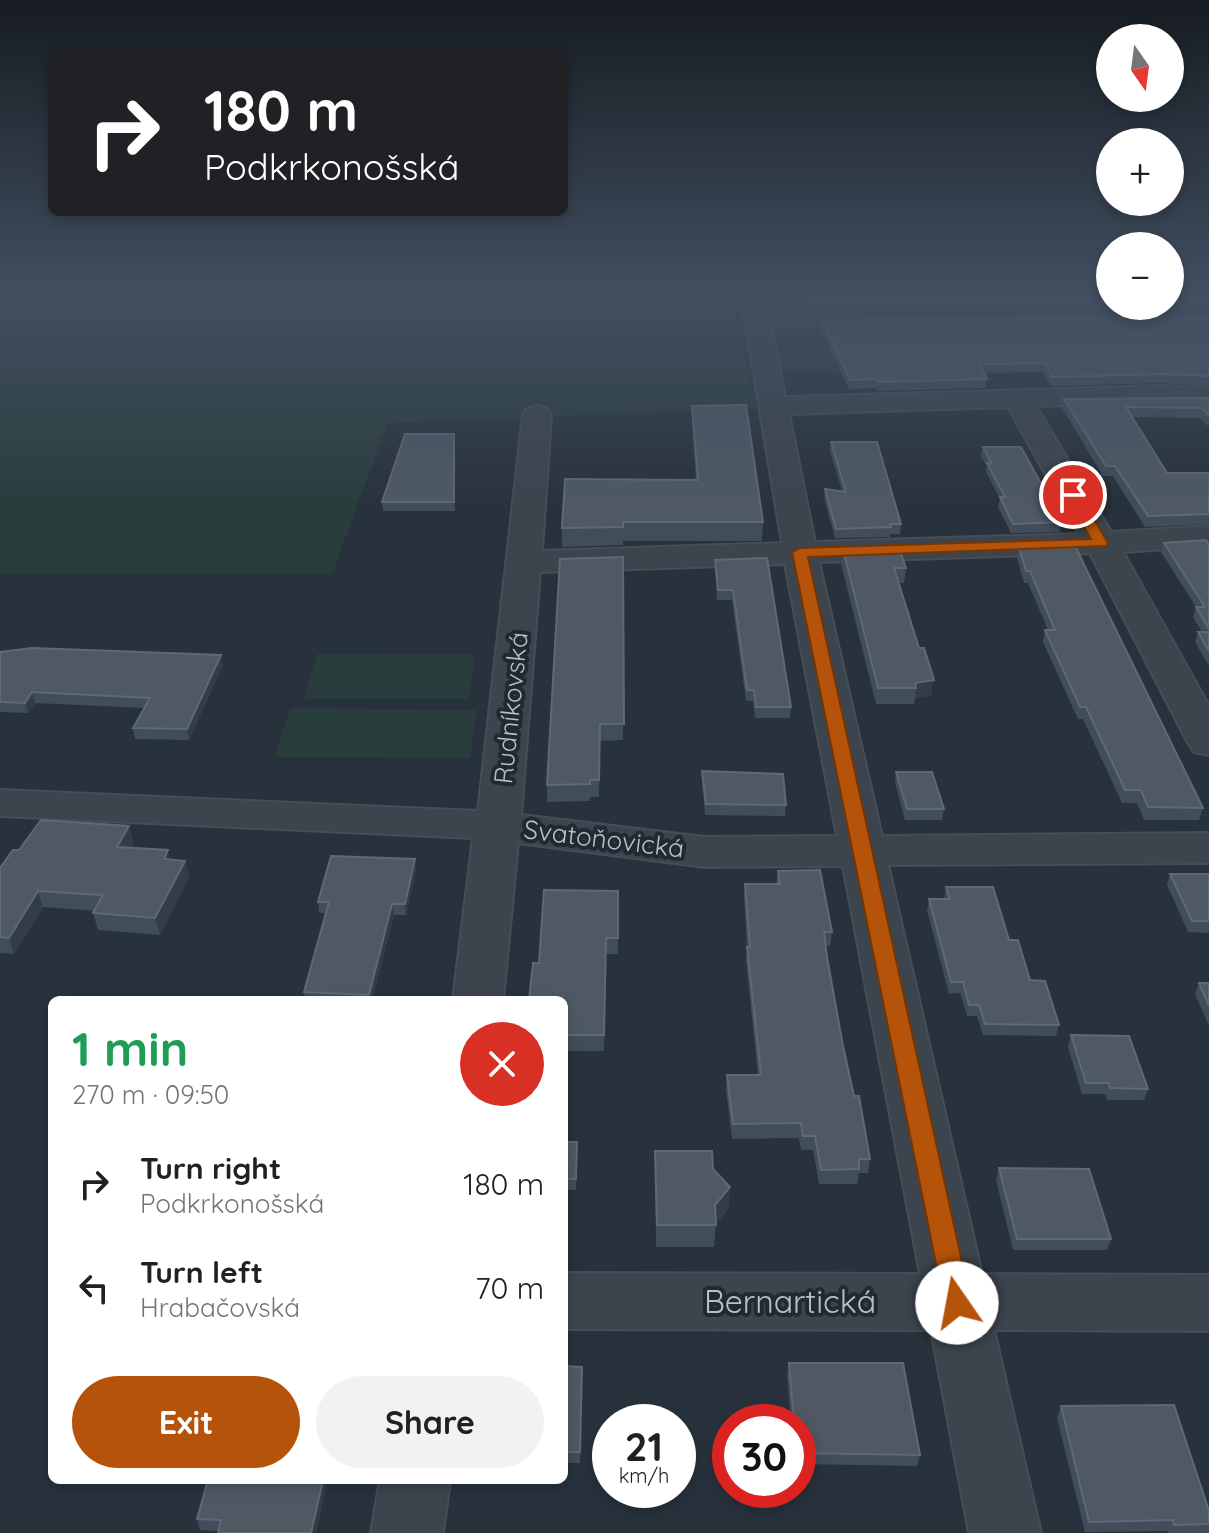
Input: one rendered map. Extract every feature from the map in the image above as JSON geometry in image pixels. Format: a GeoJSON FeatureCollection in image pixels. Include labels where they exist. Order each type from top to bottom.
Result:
{"type":"FeatureCollection","features":[{"type":"Feature","properties":{"kind":"street"},"geometry":{"type":"LineString","coordinates":[[767,363],[800,552],[1005,1533]]}},
{"type":"Feature","properties":{"kind":"street"},"geometry":{"type":"LineString","coordinates":[[775,406],[1017,398],[1209,396]]}},
{"type":"Feature","properties":{"kind":"street"},"geometry":{"type":"LineString","coordinates":[[1017,398],[1101,543],[1209,743]]}},
{"type":"Feature","properties":{"kind":"street","name":"Rudníkovská"},"geometry":{"type":"LineString","coordinates":[[478,996],[502,802],[537,415]]}},
{"type":"Feature","properties":{"kind":"street"},"geometry":{"type":"LineString","coordinates":[[526,562],[1101,543],[1209,536]]}},
{"type":"Feature","properties":{"kind":"street","name":"Svatoňovická"},"geometry":{"type":"LineString","coordinates":[[0,803],[497,826],[705,852],[1209,848]]}},
{"type":"Feature","properties":{"kind":"street","name":"Bernartická"},"geometry":{"type":"LineString","coordinates":[[568,1301],[1209,1303]]}},
{"type":"Feature","properties":{"kind":"street"},"geometry":{"type":"LineString","coordinates":[[407,1533],[414,1484]]}},
{"type":"Feature","properties":{"kind":"shaded area"},"geometry":{"type":"Polygon","coordinates":[[[0,363],[746,363],[757,408],[388,423],[332,574],[0,574],[0,363]]]}},
{"type":"Feature","properties":{"kind":"shaded area"},"geometry":{"type":"Polygon","coordinates":[[[779,363],[905,363],[915,372],[781,371],[779,363]]]}},
{"type":"Feature","properties":{"kind":"shaded area"},"geometry":{"type":"Polygon","coordinates":[[[317,654],[475,655],[469,699],[304,699],[317,654]]]}},
{"type":"Feature","properties":{"kind":"shaded area"},"geometry":{"type":"Polygon","coordinates":[[[290,708],[477,710],[470,758],[274,757],[290,708]]]}},
{"type":"Feature","properties":{"kind":"building"},"geometry":{"type":"Polygon","coordinates":[[[842,363],[1209,363],[1209,376],[1052,377],[1045,363],[980,364],[987,379],[879,382],[877,379],[850,380],[842,363]]]}},
{"type":"Feature","properties":{"kind":"building"},"geometry":{"type":"Polygon","coordinates":[[[1209,398],[1209,416],[1202,408],[1126,407],[1167,473],[1209,473],[1209,514],[1148,516],[1115,466],[1106,466],[1064,399],[1209,398]]]}},
{"type":"Feature","properties":{"kind":"building"},"geometry":{"type":"Polygon","coordinates":[[[746,405],[763,522],[623,522],[623,527],[562,528],[565,479],[698,480],[692,406],[746,405]]]}},
{"type":"Feature","properties":{"kind":"building"},"geometry":{"type":"Polygon","coordinates":[[[405,434],[454,434],[454,502],[382,502],[405,434]]]}},
{"type":"Feature","properties":{"kind":"building"},"geometry":{"type":"Polygon","coordinates":[[[831,442],[877,442],[901,524],[836,529],[825,489],[846,492],[831,442]]]}},
{"type":"Feature","properties":{"kind":"building"},"geometry":{"type":"Polygon","coordinates":[[[983,447],[1021,447],[1062,522],[1013,524],[983,447]]]}},
{"type":"Feature","properties":{"kind":"building"},"geometry":{"type":"Polygon","coordinates":[[[1206,540],[1209,545],[1209,629],[1196,607],[1205,607],[1164,543],[1206,540]]]}},
{"type":"Feature","properties":{"kind":"building"},"geometry":{"type":"Polygon","coordinates":[[[1075,546],[1203,808],[1148,807],[1141,790],[1125,790],[1086,707],[1080,707],[1045,630],[1055,630],[1030,571],[1026,571],[1019,547],[1075,546]]]}},
{"type":"Feature","properties":{"kind":"building"},"geometry":{"type":"Polygon","coordinates":[[[899,548],[906,568],[894,568],[919,648],[924,648],[934,680],[915,683],[916,688],[878,688],[843,549],[899,548]]]}},
{"type":"Feature","properties":{"kind":"building"},"geometry":{"type":"Polygon","coordinates":[[[623,557],[624,724],[600,724],[599,780],[590,780],[590,784],[547,785],[560,559],[623,557]]]}},
{"type":"Feature","properties":{"kind":"building"},"geometry":{"type":"Polygon","coordinates":[[[767,558],[791,707],[756,707],[754,690],[747,690],[733,590],[718,590],[715,560],[767,558]]]}},
{"type":"Feature","properties":{"kind":"building"},"geometry":{"type":"Polygon","coordinates":[[[1198,632],[1209,632],[1209,651],[1198,632]]]}},
{"type":"Feature","properties":{"kind":"building"},"geometry":{"type":"Polygon","coordinates":[[[32,648],[221,655],[187,729],[133,728],[150,698],[32,692],[25,703],[0,702],[0,652],[32,648]]]}},
{"type":"Feature","properties":{"kind":"building"},"geometry":{"type":"Polygon","coordinates":[[[702,771],[783,774],[786,805],[706,804],[702,771]]]}},
{"type":"Feature","properties":{"kind":"building"},"geometry":{"type":"Polygon","coordinates":[[[896,772],[932,772],[944,809],[907,809],[896,772]]]}},
{"type":"Feature","properties":{"kind":"building"},"geometry":{"type":"Polygon","coordinates":[[[41,820],[129,826],[117,847],[168,850],[164,859],[185,861],[155,918],[93,913],[103,895],[38,891],[9,938],[0,937],[0,868],[13,850],[19,850],[41,820]]]}},
{"type":"Feature","properties":{"kind":"building"},"geometry":{"type":"Polygon","coordinates":[[[331,856],[415,859],[405,904],[392,904],[369,995],[304,992],[329,902],[318,902],[331,856]]]}},
{"type":"Feature","properties":{"kind":"building"},"geometry":{"type":"Polygon","coordinates":[[[820,870],[832,932],[824,932],[827,957],[843,1046],[854,1096],[859,1096],[870,1159],[859,1159],[859,1169],[821,1170],[815,1136],[803,1136],[801,1123],[733,1124],[727,1075],[761,1075],[747,947],[750,947],[745,884],[780,884],[778,871],[820,870]]]}},
{"type":"Feature","properties":{"kind":"building"},"geometry":{"type":"Polygon","coordinates":[[[1170,874],[1209,874],[1209,921],[1192,921],[1170,874]]]}},
{"type":"Feature","properties":{"kind":"building"},"geometry":{"type":"Polygon","coordinates":[[[946,887],[993,887],[1009,940],[1018,940],[1030,980],[1045,981],[1059,1025],[985,1024],[979,1005],[969,1005],[963,982],[951,982],[929,899],[950,899],[946,887]]]}},
{"type":"Feature","properties":{"kind":"building"},"geometry":{"type":"Polygon","coordinates":[[[544,890],[618,891],[618,938],[606,938],[604,1035],[568,1035],[568,996],[529,996],[533,963],[539,963],[544,890]]]}},
{"type":"Feature","properties":{"kind":"building"},"geometry":{"type":"Polygon","coordinates":[[[1199,983],[1209,983],[1209,1006],[1199,983]]]}},
{"type":"Feature","properties":{"kind":"building"},"geometry":{"type":"Polygon","coordinates":[[[1071,1035],[1129,1036],[1148,1089],[1110,1088],[1109,1083],[1086,1083],[1071,1035]]]}},
{"type":"Feature","properties":{"kind":"building"},"geometry":{"type":"Polygon","coordinates":[[[568,1142],[577,1142],[576,1179],[568,1179],[568,1142]]]}},
{"type":"Feature","properties":{"kind":"building"},"geometry":{"type":"Polygon","coordinates":[[[655,1151],[712,1151],[713,1169],[730,1187],[715,1205],[716,1225],[657,1225],[655,1151]]]}},
{"type":"Feature","properties":{"kind":"building"},"geometry":{"type":"Polygon","coordinates":[[[999,1168],[1089,1169],[1111,1239],[1017,1239],[999,1168]]]}},
{"type":"Feature","properties":{"kind":"building"},"geometry":{"type":"Polygon","coordinates":[[[789,1363],[903,1363],[920,1455],[816,1453],[816,1404],[792,1404],[789,1363]]]}},
{"type":"Feature","properties":{"kind":"building"},"geometry":{"type":"Polygon","coordinates":[[[568,1366],[582,1367],[580,1452],[568,1452],[568,1366]]]}},
{"type":"Feature","properties":{"kind":"building"},"geometry":{"type":"Polygon","coordinates":[[[1174,1405],[1209,1511],[1209,1524],[1174,1525],[1173,1520],[1089,1522],[1061,1406],[1174,1405]]]}},
{"type":"Feature","properties":{"kind":"building"},"geometry":{"type":"Polygon","coordinates":[[[207,1484],[322,1484],[311,1533],[218,1533],[221,1520],[197,1519],[207,1484]]]}},
{"type":"Feature","properties":{"kind":"route"},"geometry":{"type":"LineString","coordinates":[[957,1303],[800,552],[1101,543],[1073,495]]}}]}
